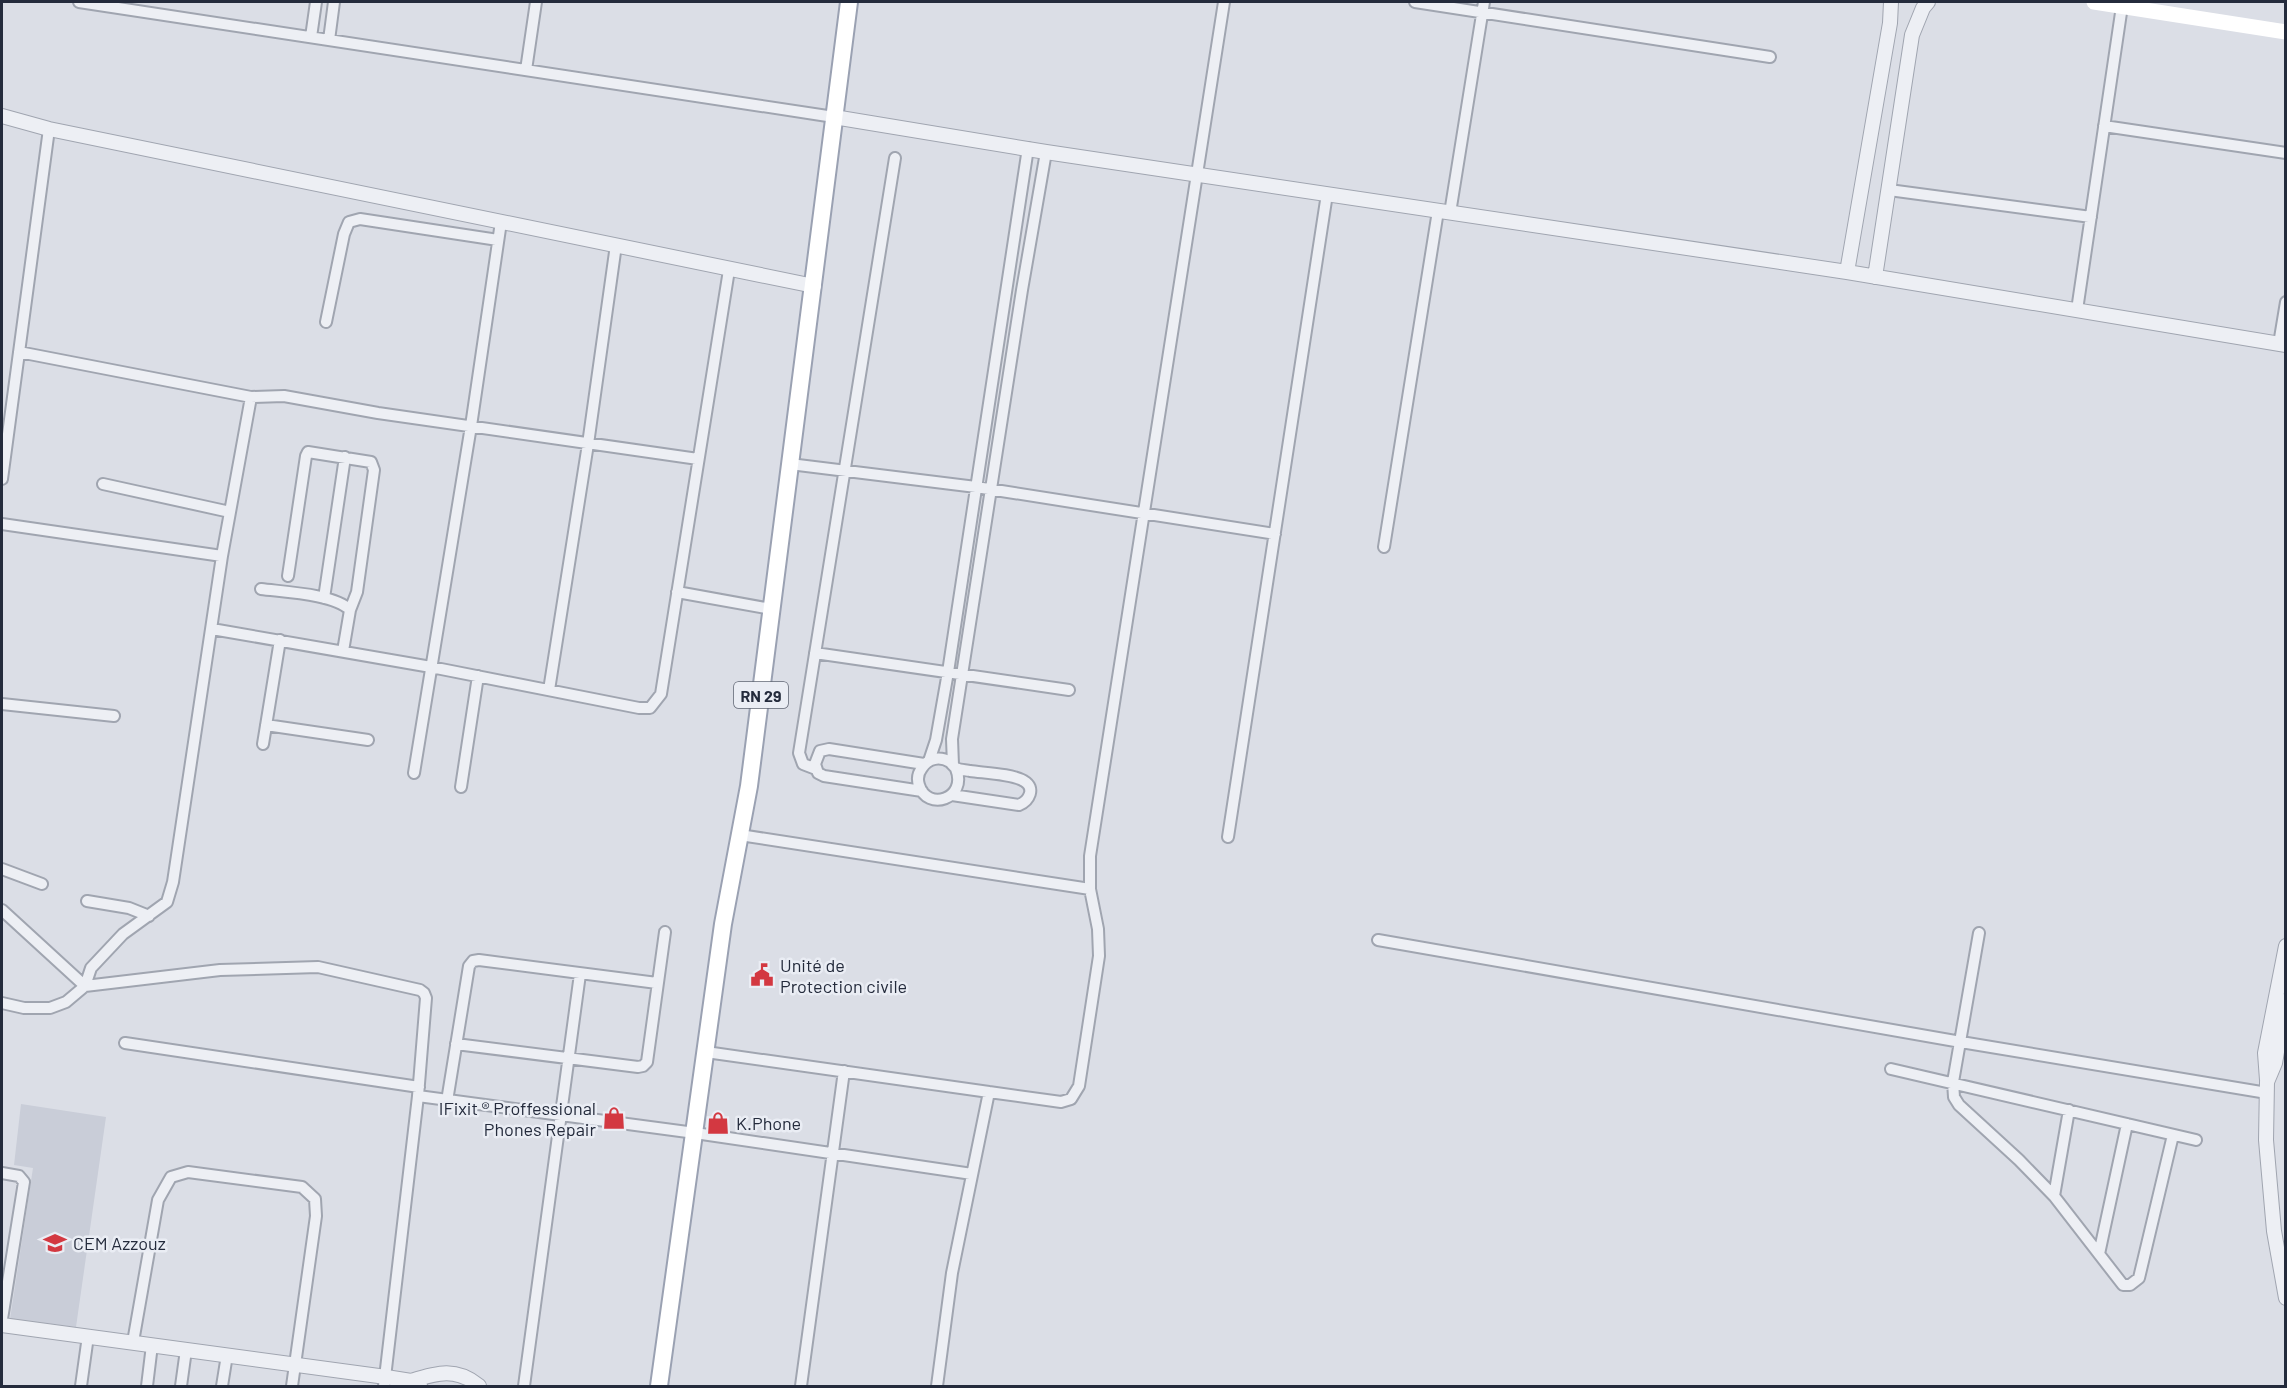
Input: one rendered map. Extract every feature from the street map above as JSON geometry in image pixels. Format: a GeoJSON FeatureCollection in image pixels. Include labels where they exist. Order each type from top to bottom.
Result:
{"type":"FeatureCollection","features":[{"type":"Feature","properties":{"kind":"main road","name":"RN 29"},"geometry":{"type":"LineString","coordinates":[[659,1386],[723,924],[749,786],[849,2]]}},
{"type":"Feature","properties":{"kind":"main road"},"geometry":{"type":"LineString","coordinates":[[2094,2],[2286,32]]}},
{"type":"Feature","properties":{"kind":"street"},"geometry":{"type":"LineString","coordinates":[[79,2],[834,117],[1046,152],[1847,272],[2282,344],[2286,302]]}},
{"type":"Feature","properties":{"kind":"street"},"geometry":{"type":"LineString","coordinates":[[311,37],[316,2]]}},
{"type":"Feature","properties":{"kind":"street"},"geometry":{"type":"LineString","coordinates":[[329,40],[334,2]]}},
{"type":"Feature","properties":{"kind":"street"},"geometry":{"type":"LineString","coordinates":[[526,70],[536,2]]}},
{"type":"Feature","properties":{"kind":"street"},"geometry":{"type":"LineString","coordinates":[[706,1052],[1061,1102],[1071,1099],[1077,1091],[1099,956],[1098,929],[1090,889],[1092,848],[1224,2]]}},
{"type":"Feature","properties":{"kind":"street"},"geometry":{"type":"LineString","coordinates":[[1415,2],[1483,7],[1770,57]]}},
{"type":"Feature","properties":{"kind":"street"},"geometry":{"type":"LineString","coordinates":[[1847,272],[1890,23],[1891,2]]}},
{"type":"Feature","properties":{"kind":"street"},"geometry":{"type":"LineString","coordinates":[[1875,277],[1912,35],[1923,8],[1928,2]]}},
{"type":"Feature","properties":{"kind":"street"},"geometry":{"type":"LineString","coordinates":[[2077,310],[2122,6]]}},
{"type":"Feature","properties":{"kind":"street"},"geometry":{"type":"LineString","coordinates":[[1384,547],[1483,7]]}},
{"type":"Feature","properties":{"kind":"street"},"geometry":{"type":"LineString","coordinates":[[2,116],[49,129],[814,286]]}},
{"type":"Feature","properties":{"kind":"street"},"geometry":{"type":"LineString","coordinates":[[2104,126],[2286,153]]}},
{"type":"Feature","properties":{"kind":"street"},"geometry":{"type":"LineString","coordinates":[[2,479],[49,129]]}},
{"type":"Feature","properties":{"kind":"street"},"geometry":{"type":"LineString","coordinates":[[922,791],[918,777],[936,740],[948,672],[1028,148]]}},
{"type":"Feature","properties":{"kind":"street"},"geometry":{"type":"LineString","coordinates":[[952,795],[959,782],[952,740],[1022,290],[1046,152]]}},
{"type":"Feature","properties":{"kind":"street"},"geometry":{"type":"LineString","coordinates":[[816,769],[817,756],[820,751],[829,749],[927,762],[942,759],[955,767],[1022,779],[1030,788],[1030,795],[1028,800],[1019,805],[952,795],[933,799],[922,791],[824,776],[816,769],[803,764],[799,753],[895,158]]}},
{"type":"Feature","properties":{"kind":"street"},"geometry":{"type":"LineString","coordinates":[[1889,190],[2091,217]]}},
{"type":"Feature","properties":{"kind":"street"},"geometry":{"type":"LineString","coordinates":[[1228,837],[1327,194]]}},
{"type":"Feature","properties":{"kind":"street"},"geometry":{"type":"LineString","coordinates":[[326,322],[344,234],[349,222],[360,219],[498,240]]}},
{"type":"Feature","properties":{"kind":"street"},"geometry":{"type":"LineString","coordinates":[[414,773],[471,426],[501,222]]}},
{"type":"Feature","properties":{"kind":"street"},"geometry":{"type":"LineString","coordinates":[[549,690],[588,444],[616,246]]}},
{"type":"Feature","properties":{"kind":"street"},"geometry":{"type":"LineString","coordinates":[[212,629],[431,667],[639,708],[650,708],[661,694],[729,270]]}},
{"type":"Feature","properties":{"kind":"street"},"geometry":{"type":"LineString","coordinates":[[1006,287],[1022,290]]}},
{"type":"Feature","properties":{"kind":"street"},"geometry":{"type":"LineString","coordinates":[[19,352],[251,397],[284,396],[698,459]]}},
{"type":"Feature","properties":{"kind":"street"},"geometry":{"type":"LineString","coordinates":[[2,1003],[24,1008],[51,1008],[66,1002],[85,986],[91,969],[123,934],[167,902],[173,882],[222,556],[251,397]]}},
{"type":"Feature","properties":{"kind":"street"},"geometry":{"type":"LineString","coordinates":[[288,576],[308,452],[370,462],[374,470],[357,592],[350,610],[343,651]]}},
{"type":"Feature","properties":{"kind":"street"},"geometry":{"type":"LineString","coordinates":[[324,598],[345,457]]}},
{"type":"Feature","properties":{"kind":"street"},"geometry":{"type":"LineString","coordinates":[[790,464],[991,489],[1275,534]]}},
{"type":"Feature","properties":{"kind":"street"},"geometry":{"type":"LineString","coordinates":[[103,484],[230,512]]}},
{"type":"Feature","properties":{"kind":"street"},"geometry":{"type":"LineString","coordinates":[[2,524],[222,556]]}},
{"type":"Feature","properties":{"kind":"street"},"geometry":{"type":"LineString","coordinates":[[261,589],[324,598],[345,604],[350,610]]}},
{"type":"Feature","properties":{"kind":"street"},"geometry":{"type":"LineString","coordinates":[[677,592],[771,609]]}},
{"type":"Feature","properties":{"kind":"street"},"geometry":{"type":"LineString","coordinates":[[263,744],[280,640]]}},
{"type":"Feature","properties":{"kind":"street"},"geometry":{"type":"LineString","coordinates":[[815,653],[1069,690]]}},
{"type":"Feature","properties":{"kind":"street"},"geometry":{"type":"LineString","coordinates":[[461,787],[478,676]]}},
{"type":"Feature","properties":{"kind":"street"},"geometry":{"type":"LineString","coordinates":[[2,704],[114,717]]}},
{"type":"Feature","properties":{"kind":"street"},"geometry":{"type":"LineString","coordinates":[[266,725],[368,740]]}},
{"type":"Feature","properties":{"kind":"street"},"geometry":{"type":"LineString","coordinates":[[740,835],[1090,889]]}},
{"type":"Feature","properties":{"kind":"street"},"geometry":{"type":"LineString","coordinates":[[2,868],[42,884]]}},
{"type":"Feature","properties":{"kind":"street"},"geometry":{"type":"LineString","coordinates":[[87,901],[129,908],[149,916]]}},
{"type":"Feature","properties":{"kind":"street"},"geometry":{"type":"LineString","coordinates":[[2,910],[85,986],[220,970],[318,967],[420,990],[424,993],[426,998],[418,1092],[385,1382]]}},
{"type":"Feature","properties":{"kind":"street"},"geometry":{"type":"LineString","coordinates":[[456,1044],[568,1059],[644,1066],[647,1062],[665,932]]}},
{"type":"Feature","properties":{"kind":"street"},"geometry":{"type":"LineString","coordinates":[[1979,933],[1953,1082],[1954,1097],[1959,1105],[2054,1196],[2120,1283],[2127,1286],[2137,1282],[2174,1135]]}},
{"type":"Feature","properties":{"kind":"street"},"geometry":{"type":"LineString","coordinates":[[1378,940],[1961,1042],[2267,1087]]}},
{"type":"Feature","properties":{"kind":"street"},"geometry":{"type":"LineString","coordinates":[[2286,946],[2265,1053],[2268,1178],[2286,1298]]}},
{"type":"Feature","properties":{"kind":"street"},"geometry":{"type":"LineString","coordinates":[[447,1101],[469,966],[473,961],[657,983]]}},
{"type":"Feature","properties":{"kind":"street"},"geometry":{"type":"LineString","coordinates":[[524,1386],[580,974]]}},
{"type":"Feature","properties":{"kind":"street"},"geometry":{"type":"LineString","coordinates":[[2267,1087],[2275,1063],[2286,1000]]}},
{"type":"Feature","properties":{"kind":"street"},"geometry":{"type":"LineString","coordinates":[[125,1043],[418,1092],[447,1101],[695,1133],[972,1174]]}},
{"type":"Feature","properties":{"kind":"street"},"geometry":{"type":"LineString","coordinates":[[1891,1069],[2196,1140]]}},
{"type":"Feature","properties":{"kind":"street"},"geometry":{"type":"LineString","coordinates":[[801,1386],[844,1071]]}},
{"type":"Feature","properties":{"kind":"street"},"geometry":{"type":"LineString","coordinates":[[938,1386],[952,1273],[989,1092]]}},
{"type":"Feature","properties":{"kind":"street"},"geometry":{"type":"LineString","coordinates":[[2054,1196],[2070,1110]]}},
{"type":"Feature","properties":{"kind":"street"},"geometry":{"type":"LineString","coordinates":[[2099,1254],[2127,1124]]}},
{"type":"Feature","properties":{"kind":"street"},"geometry":{"type":"LineString","coordinates":[[133,1342],[158,1200],[171,1177],[188,1172],[302,1187],[315,1198],[316,1216],[292,1386]]}},
{"type":"Feature","properties":{"kind":"street"},"geometry":{"type":"LineString","coordinates":[[2,1173],[19,1176],[24,1182],[2,1318]]}},
{"type":"Feature","properties":{"kind":"street"},"geometry":{"type":"LineString","coordinates":[[2,1325],[295,1364],[385,1382],[415,1384],[430,1375],[450,1372],[469,1378],[479,1386]]}},
{"type":"Feature","properties":{"kind":"street"},"geometry":{"type":"LineString","coordinates":[[81,1386],[88,1336]]}},
{"type":"Feature","properties":{"kind":"street"},"geometry":{"type":"LineString","coordinates":[[147,1386],[152,1345]]}},
{"type":"Feature","properties":{"kind":"street"},"geometry":{"type":"LineString","coordinates":[[182,1386],[186,1350]]}},
{"type":"Feature","properties":{"kind":"street"},"geometry":{"type":"LineString","coordinates":[[222,1386],[227,1355]]}},
{"type":"Feature","properties":{"kind":"shaded area","name":"CEM Azzouz"},"geometry":{"type":"Polygon","coordinates":[[[21,1104],[106,1117],[76,1327],[10,1319],[33,1168],[14,1165],[21,1104]]]}},
{"type":"Feature","properties":{"kind":"place","name":"Unité de Protection civile"},"geometry":{"type":"Point","coordinates":[762,975]}},
{"type":"Feature","properties":{"kind":"place","name":"IFixit ® Proffessional Phones Repair"},"geometry":{"type":"Point","coordinates":[614,1118]}},
{"type":"Feature","properties":{"kind":"place","name":"K.Phone"},"geometry":{"type":"Point","coordinates":[718,1123]}},
{"type":"Feature","properties":{"kind":"place","name":"CEM Azzouz"},"geometry":{"type":"Point","coordinates":[55,1243]}}]}
